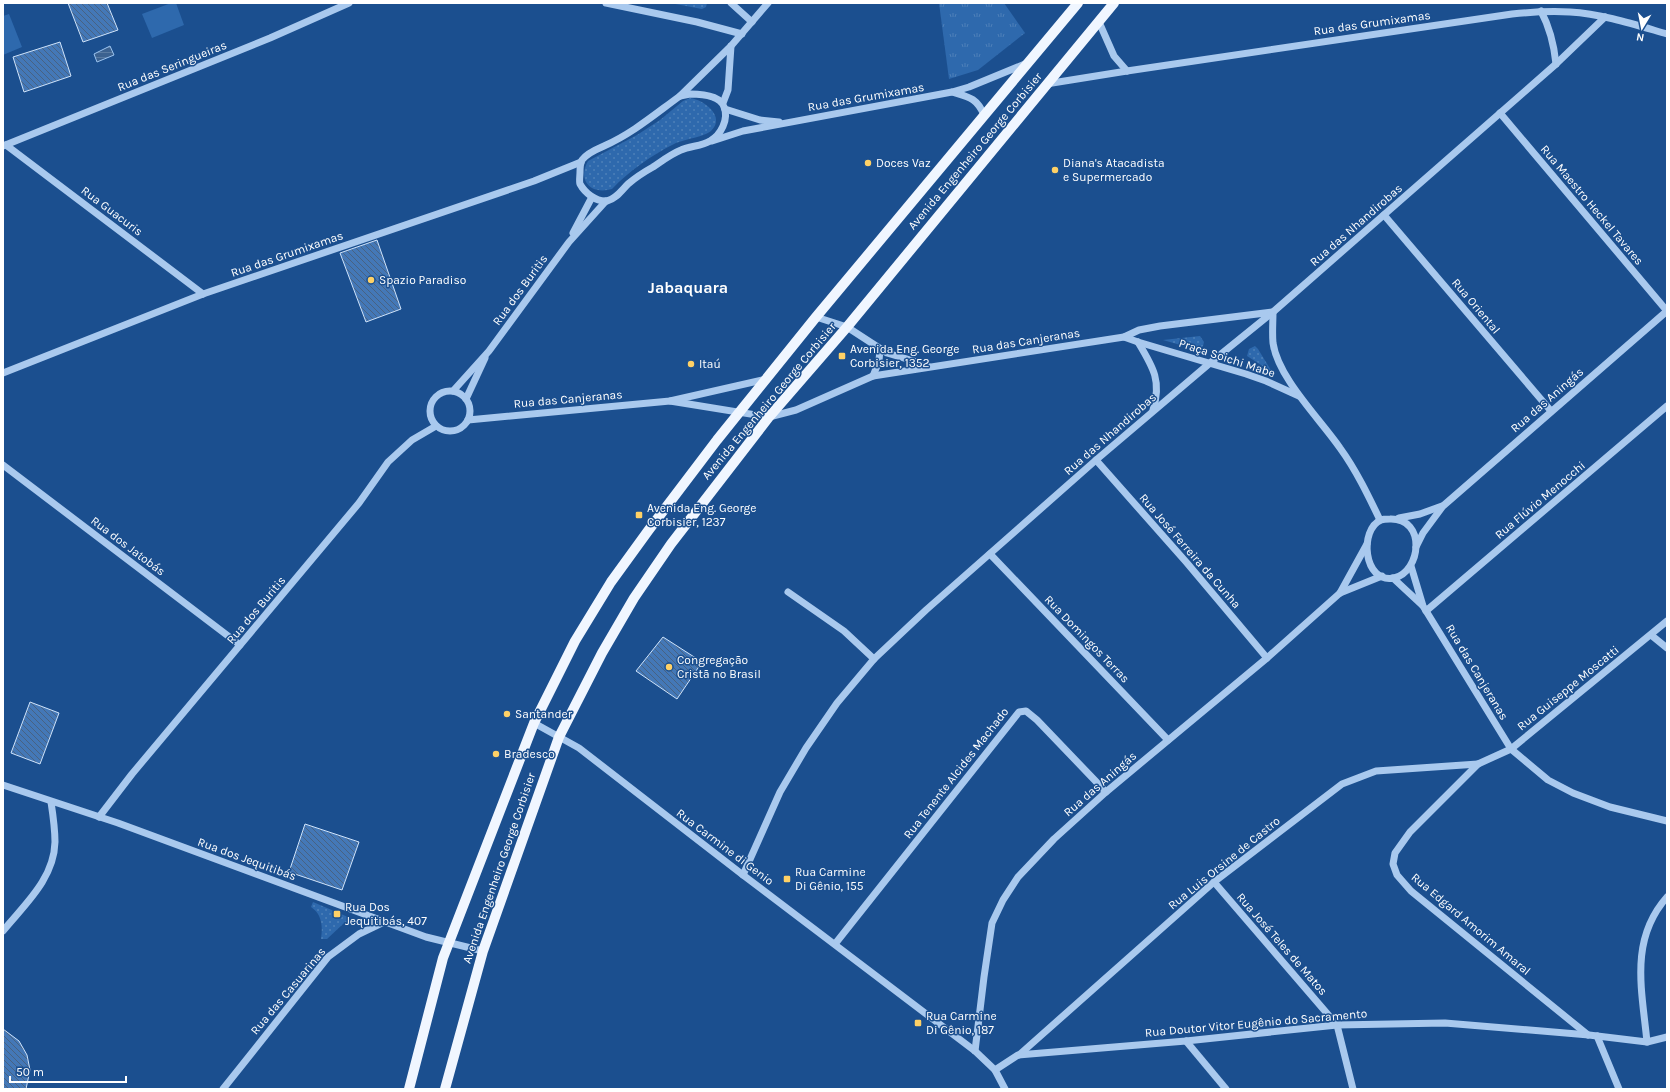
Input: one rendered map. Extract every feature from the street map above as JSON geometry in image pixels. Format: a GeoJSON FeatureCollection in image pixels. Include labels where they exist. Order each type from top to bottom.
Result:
{"type":"FeatureCollection","features":[{"type":"Feature","properties":{"kind":"main road","name":"Avenida Engenheiro George Corbisier"},"geometry":{"type":"LineString","coordinates":[[409,1089],[443,958],[534,724],[575,641],[611,582],[717,440],[816,317],[1078,3]]}},
{"type":"Feature","properties":{"kind":"main road","name":"Avenida Engenheiro George Corbisier"},"geometry":{"type":"LineString","coordinates":[[445,1089],[483,951],[559,737],[602,653],[634,598],[671,544],[769,417],[847,327],[1114,3]]}},
{"type":"Feature","properties":{"kind":"street","name":"Rua das Seringueiras"},"geometry":{"type":"LineString","coordinates":[[5,146],[270,38],[349,3]]}},
{"type":"Feature","properties":{"kind":"street"},"geometry":{"type":"LineString","coordinates":[[606,3],[697,22],[742,34]]}},
{"type":"Feature","properties":{"kind":"street"},"geometry":{"type":"LineString","coordinates":[[731,3],[752,22]]}},
{"type":"Feature","properties":{"kind":"street"},"geometry":{"type":"LineString","coordinates":[[680,96],[731,46],[768,3]]}},
{"type":"Feature","properties":{"kind":"street"},"geometry":{"type":"LineString","coordinates":[[1541,11],[1552,37],[1556,64]]}},
{"type":"Feature","properties":{"kind":"street","name":"Rua das Grumixamas"},"geometry":{"type":"LineString","coordinates":[[1046,84],[1512,14],[1541,11],[1572,12],[1605,18],[1667,34]]}},
{"type":"Feature","properties":{"kind":"street","name":"Rua das Nhandirobas"},"geometry":{"type":"LineString","coordinates":[[743,875],[780,792],[806,748],[837,703],[874,658],[926,610],[1096,460],[1210,363],[1273,312],[1556,64],[1605,18]]}},
{"type":"Feature","properties":{"kind":"street"},"geometry":{"type":"LineString","coordinates":[[1099,22],[1114,56],[1127,71]]}},
{"type":"Feature","properties":{"kind":"street"},"geometry":{"type":"LineString","coordinates":[[710,141],[720,132],[726,115],[724,106],[728,90],[731,46]]}},
{"type":"Feature","properties":{"kind":"street","name":"Rua das Grumixamas"},"geometry":{"type":"LineString","coordinates":[[606,201],[620,193],[628,184],[661,161],[681,150],[742,131],[969,88],[1028,63]]}},
{"type":"Feature","properties":{"kind":"street","name":"Rua das Grumixamas"},"geometry":{"type":"LineString","coordinates":[[952,92],[974,99],[980,104],[984,115]]}},
{"type":"Feature","properties":{"kind":"street","name":"Rua das Grumixamas"},"geometry":{"type":"LineString","coordinates":[[3,373],[203,294],[534,181],[580,162],[584,157],[596,150],[623,137],[680,96],[700,94],[714,97],[724,106],[760,120],[785,123]]}},
{"type":"Feature","properties":{"kind":"street","name":"Rua Maestro Heckel Tavares"},"geometry":{"type":"LineString","coordinates":[[1500,113],[1667,311]]}},
{"type":"Feature","properties":{"kind":"street","name":"Rua Guacuris"},"geometry":{"type":"LineString","coordinates":[[5,146],[203,294]]}},
{"type":"Feature","properties":{"kind":"street"},"geometry":{"type":"LineString","coordinates":[[580,162],[580,183],[592,197],[606,201]]}},
{"type":"Feature","properties":{"kind":"street","name":"Rua dos Buritis"},"geometry":{"type":"LineString","coordinates":[[569,242],[592,197]]}},
{"type":"Feature","properties":{"kind":"street","name":"Rua dos Buritis"},"geometry":{"type":"LineString","coordinates":[[453,391],[489,351],[569,242],[606,201]]}},
{"type":"Feature","properties":{"kind":"street","name":"Rua Oriental"},"geometry":{"type":"LineString","coordinates":[[1384,215],[1551,411]]}},
{"type":"Feature","properties":{"kind":"street","name":"Rua das Aningás"},"geometry":{"type":"LineString","coordinates":[[1416,547],[1423,533],[1443,506],[1667,311]]}},
{"type":"Feature","properties":{"kind":"street","name":"Praça Soichi Mabe"},"geometry":{"type":"LineString","coordinates":[[1124,337],[1139,330],[1160,326],[1273,312],[1273,343],[1276,356],[1299,396]]}},
{"type":"Feature","properties":{"kind":"street","name":"Rua das Canjeranas"},"geometry":{"type":"LineString","coordinates":[[816,317],[847,327],[880,349],[901,358],[931,366]]}},
{"type":"Feature","properties":{"kind":"street","name":"Rua das Canjeranas"},"geometry":{"type":"LineString","coordinates":[[670,401],[769,417],[796,410],[873,376],[1124,337]]}},
{"type":"Feature","properties":{"kind":"street","name":"Praça Soichi Mabe"},"geometry":{"type":"LineString","coordinates":[[1124,337],[1266,381],[1299,396]]}},
{"type":"Feature","properties":{"kind":"street"},"geometry":{"type":"LineString","coordinates":[[1138,342],[1154,368],[1157,386],[1157,399],[1154,410]]}},
{"type":"Feature","properties":{"kind":"street"},"geometry":{"type":"LineString","coordinates":[[873,376],[879,361],[880,349]]}},
{"type":"Feature","properties":{"kind":"street","name":"Rua dos Buritis"},"geometry":{"type":"LineString","coordinates":[[466,399],[489,351]]}},
{"type":"Feature","properties":{"kind":"street","name":"Rua das Canjeranas"},"geometry":{"type":"LineString","coordinates":[[468,420],[670,401],[767,379]]}},
{"type":"Feature","properties":{"kind":"street"},"geometry":{"type":"LineString","coordinates":[[453,391],[459,393],[466,399],[470,407],[468,420],[460,428],[454,430],[441,429],[432,421],[430,415],[431,402],[440,393],[453,391]]}},
{"type":"Feature","properties":{"kind":"street"},"geometry":{"type":"LineString","coordinates":[[1299,396],[1341,449],[1362,484],[1380,520]]}},
{"type":"Feature","properties":{"kind":"street","name":"Rua Flúvio Menocchi"},"geometry":{"type":"LineString","coordinates":[[1425,608],[1667,406]]}},
{"type":"Feature","properties":{"kind":"street","name":"Rua dos Buritis"},"geometry":{"type":"LineString","coordinates":[[99,817],[132,774],[359,503],[388,462],[412,440],[436,426]]}},
{"type":"Feature","properties":{"kind":"street","name":"Rua José Ferreira da Cunha"},"geometry":{"type":"LineString","coordinates":[[1096,460],[1187,563],[1267,658]]}},
{"type":"Feature","properties":{"kind":"street","name":"Rua dos Jatobás"},"geometry":{"type":"LineString","coordinates":[[3,465],[240,645]]}},
{"type":"Feature","properties":{"kind":"street","name":"Rua das Aningás"},"geometry":{"type":"LineString","coordinates":[[1398,518],[1420,514],[1443,506]]}},
{"type":"Feature","properties":{"kind":"street"},"geometry":{"type":"LineString","coordinates":[[1398,518],[1409,524],[1415,535],[1416,547],[1411,566],[1401,575],[1393,578],[1382,576],[1372,570],[1367,558],[1368,542],[1372,528],[1380,520],[1398,518]]}},
{"type":"Feature","properties":{"kind":"street","name":"Rua das Aningás"},"geometry":{"type":"LineString","coordinates":[[976,1051],[984,977],[992,924],[1003,900],[1018,877],[1044,850],[1106,792],[1267,658],[1340,592],[1368,542]]}},
{"type":"Feature","properties":{"kind":"street","name":"Rua Domingos Terras"},"geometry":{"type":"LineString","coordinates":[[990,554],[1168,740]]}},
{"type":"Feature","properties":{"kind":"street","name":"Rua das Canjeranas"},"geometry":{"type":"LineString","coordinates":[[1411,566],[1425,608],[1511,749],[1548,780],[1573,793],[1610,807],[1667,821]]}},
{"type":"Feature","properties":{"kind":"street","name":"Rua das Aningás"},"geometry":{"type":"LineString","coordinates":[[1340,592],[1382,576]]}},
{"type":"Feature","properties":{"kind":"street","name":"Rua das Canjeranas"},"geometry":{"type":"LineString","coordinates":[[1393,578],[1425,608]]}},
{"type":"Feature","properties":{"kind":"street"},"geometry":{"type":"LineString","coordinates":[[788,592],[844,631],[874,658]]}},
{"type":"Feature","properties":{"kind":"street","name":"Rua Guiseppe Moscatti"},"geometry":{"type":"LineString","coordinates":[[1478,764],[1511,749],[1667,621]]}},
{"type":"Feature","properties":{"kind":"street"},"geometry":{"type":"LineString","coordinates":[[1651,635],[1667,648]]}},
{"type":"Feature","properties":{"kind":"street","name":"Rua Tenente Alcides Machado"},"geometry":{"type":"LineString","coordinates":[[835,944],[1019,712],[1026,711],[1037,720],[1106,792]]}},
{"type":"Feature","properties":{"kind":"street","name":"Rua Carmine di Genio"},"geometry":{"type":"LineString","coordinates":[[534,724],[579,748],[743,875],[976,1051],[995,1070],[1005,1089]]}},
{"type":"Feature","properties":{"kind":"street","name":"Rua Luis Orsine de Castro"},"geometry":{"type":"LineString","coordinates":[[1018,1055],[1214,882],[1342,784],[1376,772],[1478,764]]}},
{"type":"Feature","properties":{"kind":"street","name":"Rua Edgard Amorim Amaral"},"geometry":{"type":"LineString","coordinates":[[1478,764],[1410,832],[1399,845],[1395,853],[1393,864],[1397,875],[1411,891],[1589,1035]]}},
{"type":"Feature","properties":{"kind":"street","name":"Rua dos Jequitibás"},"geometry":{"type":"LineString","coordinates":[[3,785],[99,817],[426,937],[483,951]]}},
{"type":"Feature","properties":{"kind":"street"},"geometry":{"type":"LineString","coordinates":[[3,931],[44,881],[51,865],[55,842],[51,802]]}},
{"type":"Feature","properties":{"kind":"street","name":"Rua José Teles de Matos"},"geometry":{"type":"LineString","coordinates":[[1214,882],[1337,1025],[1353,1089]]}},
{"type":"Feature","properties":{"kind":"street"},"geometry":{"type":"LineString","coordinates":[[1647,1042],[1641,974],[1641,950],[1647,930],[1657,908],[1667,897]]}},
{"type":"Feature","properties":{"kind":"street","name":"Rua das Casuarinas"},"geometry":{"type":"LineString","coordinates":[[223,1089],[328,957],[359,934],[384,922]]}},
{"type":"Feature","properties":{"kind":"street","name":"Rua Doutor Vitor Eugênio do Sacramento"},"geometry":{"type":"LineString","coordinates":[[995,1070],[1018,1055],[1186,1041],[1337,1025],[1445,1023],[1589,1035],[1647,1042],[1667,1038]]}},
{"type":"Feature","properties":{"kind":"street"},"geometry":{"type":"LineString","coordinates":[[1597,1036],[1619,1089]]}},
{"type":"Feature","properties":{"kind":"street"},"geometry":{"type":"LineString","coordinates":[[1186,1041],[1226,1089]]}},
{"type":"Feature","properties":{"kind":"green space"},"geometry":{"type":"Polygon","coordinates":[[[171,3],[176,3],[184,25],[152,38],[142,14],[171,3]]]}},
{"type":"Feature","properties":{"kind":"green space"},"geometry":{"type":"Polygon","coordinates":[[[670,3],[707,3],[706,7],[702,9],[670,3]]]}},
{"type":"Feature","properties":{"kind":"green space"},"geometry":{"type":"Polygon","coordinates":[[[939,3],[1004,3],[1025,33],[978,70],[949,79],[939,3]]]}},
{"type":"Feature","properties":{"kind":"green space"},"geometry":{"type":"Polygon","coordinates":[[[9,14],[22,47],[3,55],[3,16],[9,14]]]}},
{"type":"Feature","properties":{"kind":"green space"},"geometry":{"type":"Polygon","coordinates":[[[690,98],[702,102],[712,110],[716,120],[715,126],[711,131],[704,135],[678,142],[657,153],[633,170],[612,189],[598,190],[588,185],[584,175],[588,161],[637,135],[660,120],[683,101],[690,98]]]}},
{"type":"Feature","properties":{"kind":"green space"},"geometry":{"type":"Polygon","coordinates":[[[1200,336],[1204,342],[1203,346],[1198,350],[1163,340],[1200,336]]]}},
{"type":"Feature","properties":{"kind":"green space"},"geometry":{"type":"Polygon","coordinates":[[[1255,346],[1272,372],[1247,356],[1249,349],[1255,346]]]}},
{"type":"Feature","properties":{"kind":"green space"},"geometry":{"type":"Polygon","coordinates":[[[313,902],[348,917],[350,920],[343,924],[327,939],[321,939],[321,921],[315,910],[311,907],[313,902]]]}},
{"type":"Feature","properties":{"kind":"shaded area"},"geometry":{"type":"Polygon","coordinates":[[[110,46],[114,55],[97,62],[94,54],[110,46]]]}},
{"type":"Feature","properties":{"kind":"building"},"geometry":{"type":"Polygon","coordinates":[[[68,3],[107,3],[118,30],[83,42],[68,3]]]}},
{"type":"Feature","properties":{"kind":"building"},"geometry":{"type":"Polygon","coordinates":[[[60,42],[71,76],[24,92],[13,57],[60,42]]]}},
{"type":"Feature","properties":{"kind":"building","name":"Spazio Paradiso"},"geometry":{"type":"Polygon","coordinates":[[[377,240],[401,309],[366,322],[340,253],[377,240]]]}},
{"type":"Feature","properties":{"kind":"building","name":"Congregação Cristã no Brasil"},"geometry":{"type":"Polygon","coordinates":[[[663,637],[702,662],[677,699],[636,671],[663,637]]]}},
{"type":"Feature","properties":{"kind":"building"},"geometry":{"type":"Polygon","coordinates":[[[30,702],[59,713],[40,764],[11,753],[30,702]]]}},
{"type":"Feature","properties":{"kind":"building"},"geometry":{"type":"Polygon","coordinates":[[[305,824],[359,842],[342,890],[289,872],[305,824]]]}},
{"type":"Feature","properties":{"kind":"building"},"geometry":{"type":"Polygon","coordinates":[[[3,1029],[19,1041],[27,1055],[30,1070],[26,1089],[3,1089],[3,1029]]]}},
{"type":"Feature","properties":{"kind":"place","name":"Doces Vaz"},"geometry":{"type":"Point","coordinates":[868,163]}},
{"type":"Feature","properties":{"kind":"place","name":"Diana's Atacadista e Supermercado"},"geometry":{"type":"Point","coordinates":[1055,170]}},
{"type":"Feature","properties":{"kind":"place","name":"Spazio Paradiso"},"geometry":{"type":"Point","coordinates":[371,280]}},
{"type":"Feature","properties":{"kind":"place","name":"Avenida Eng. George Corbisier, 1352"},"geometry":{"type":"Point","coordinates":[842,356]}},
{"type":"Feature","properties":{"kind":"place","name":"Itaú"},"geometry":{"type":"Point","coordinates":[691,364]}},
{"type":"Feature","properties":{"kind":"place","name":"Avenida Eng. George Corbisier, 1237"},"geometry":{"type":"Point","coordinates":[639,515]}},
{"type":"Feature","properties":{"kind":"place","name":"Congregação Cristã no Brasil"},"geometry":{"type":"Point","coordinates":[669,667]}},
{"type":"Feature","properties":{"kind":"place","name":"Santander"},"geometry":{"type":"Point","coordinates":[507,714]}},
{"type":"Feature","properties":{"kind":"place","name":"Bradesco"},"geometry":{"type":"Point","coordinates":[496,754]}},
{"type":"Feature","properties":{"kind":"place","name":"Rua Carmine Di Gênio, 155"},"geometry":{"type":"Point","coordinates":[787,879]}},
{"type":"Feature","properties":{"kind":"place","name":"Rua Dos Jequitibás, 407"},"geometry":{"type":"Point","coordinates":[337,914]}},
{"type":"Feature","properties":{"kind":"place","name":"Rua Carmine Di Gênio, 187"},"geometry":{"type":"Point","coordinates":[918,1023]}},
{"type":"Feature","properties":{"kind":"district","name":"Jabaquara"},"geometry":{"type":"Point","coordinates":[688,287]}}]}
